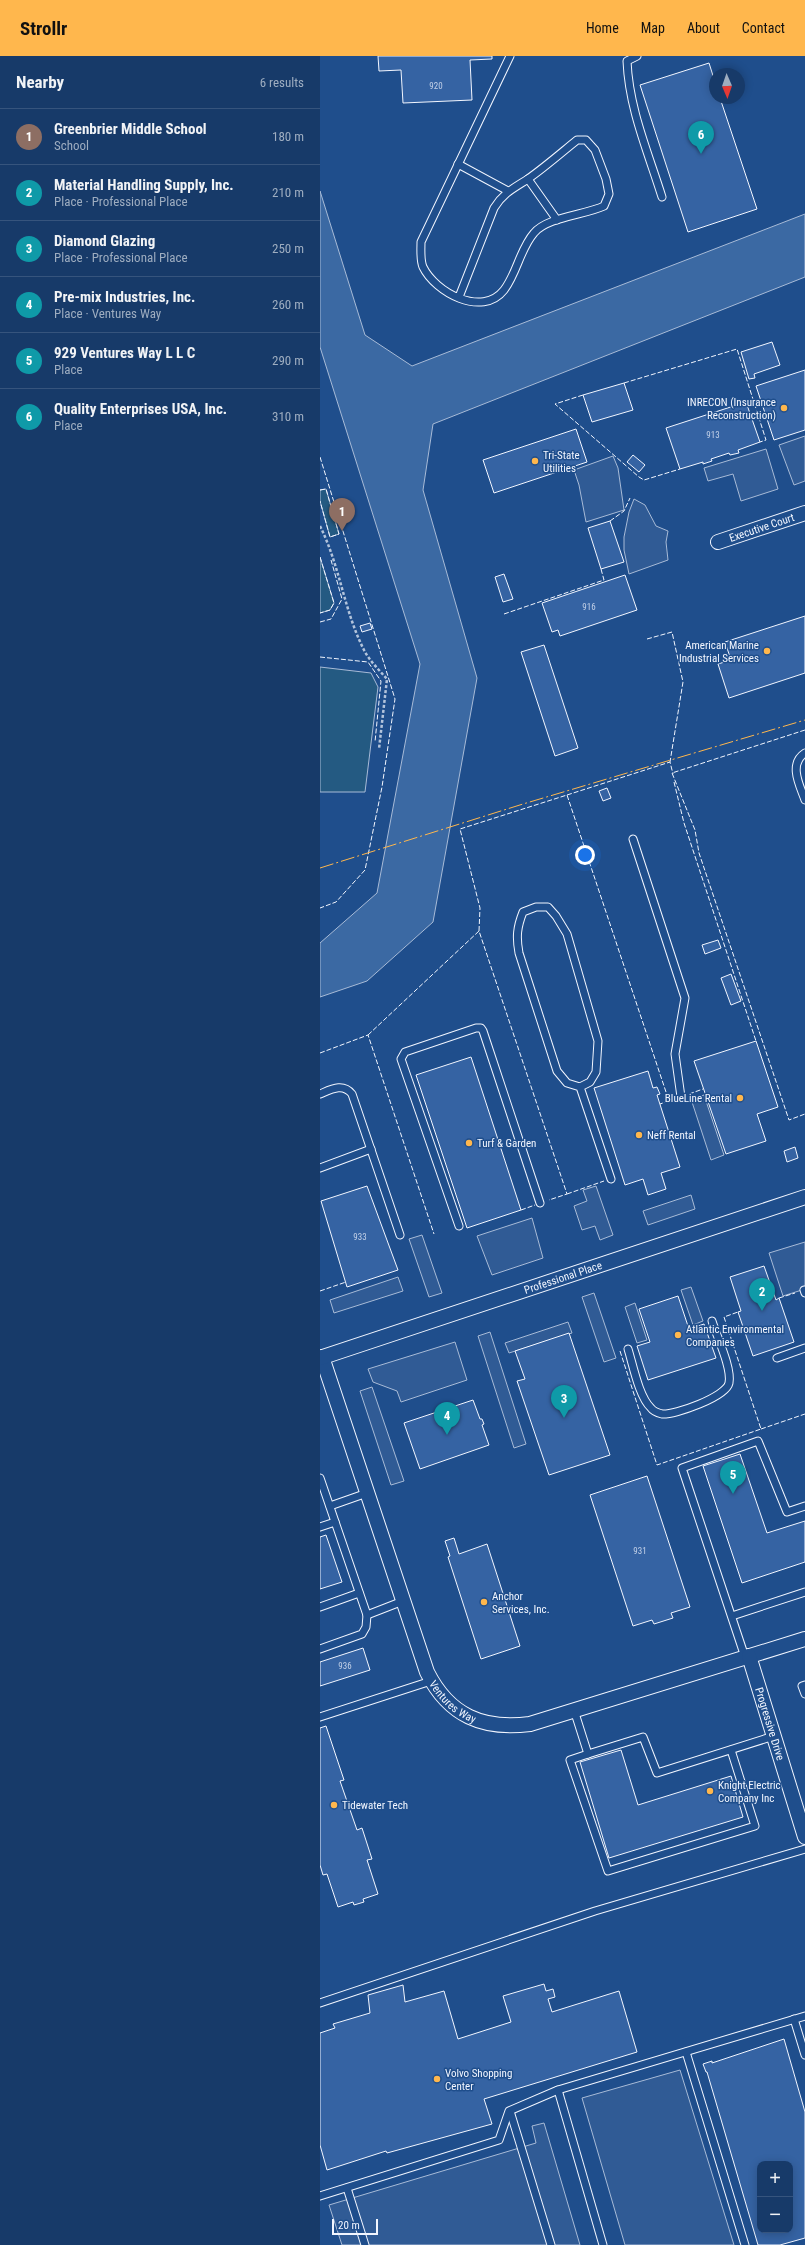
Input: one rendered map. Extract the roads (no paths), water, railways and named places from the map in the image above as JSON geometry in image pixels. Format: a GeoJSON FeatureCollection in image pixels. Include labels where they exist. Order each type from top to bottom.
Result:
{"type":"FeatureCollection","features":[{"type":"Feature","properties":{"kind":"street","name":"Executive Court"},"geometry":{"type":"LineString","coordinates":[[718,542],[805,513]]}},
{"type":"Feature","properties":{"kind":"street","name":"Professional Place"},"geometry":{"type":"LineString","coordinates":[[321,1357],[805,1197]]}},
{"type":"Feature","properties":{"kind":"street","name":"Ventures Way"},"geometry":{"type":"LineString","coordinates":[[321,1357],[431,1681],[446,1702],[458,1711],[477,1721],[491,1725],[511,1726],[530,1724],[805,1639]]}},
{"type":"Feature","properties":{"kind":"street","name":"Progressive Drive"},"geometry":{"type":"LineString","coordinates":[[747,1656],[803,1821],[805,1837]]}},
{"type":"Feature","properties":{"kind":"lane"},"geometry":{"type":"LineString","coordinates":[[459,297],[494,208],[501,197],[528,179],[577,140],[586,140],[595,150],[609,194],[604,206],[593,211],[557,220],[534,232],[504,290],[493,299],[474,302],[459,297],[450,293],[432,280],[422,265],[421,242],[510,56]]}},
{"type":"Feature","properties":{"kind":"lane"},"geometry":{"type":"LineString","coordinates":[[637,56],[627,61],[628,86],[634,114],[662,197]]}},
{"type":"Feature","properties":{"kind":"lane"},"geometry":{"type":"LineString","coordinates":[[458,164],[508,191]]}},
{"type":"Feature","properties":{"kind":"lane"},"geometry":{"type":"LineString","coordinates":[[528,179],[557,220]]}},
{"type":"Feature","properties":{"kind":"lane"},"geometry":{"type":"LineString","coordinates":[[805,753],[800,756],[796,765],[797,778],[805,800]]}},
{"type":"Feature","properties":{"kind":"lane"},"geometry":{"type":"LineString","coordinates":[[633,839],[685,998],[675,1054],[681,1097]]}},
{"type":"Feature","properties":{"kind":"lane"},"geometry":{"type":"LineString","coordinates":[[536,907],[548,907],[556,916],[567,934],[598,1041],[596,1072],[590,1082],[580,1087],[566,1083],[557,1071],[519,953],[516,938],[523,912],[536,907]]}},
{"type":"Feature","properties":{"kind":"lane"},"geometry":{"type":"LineString","coordinates":[[458,1226],[401,1059],[405,1052],[476,1028],[481,1028],[483,1031],[540,1203]]}},
{"type":"Feature","properties":{"kind":"lane"},"geometry":{"type":"LineString","coordinates":[[320,1094],[342,1087],[348,1089],[352,1094],[400,1235]]}},
{"type":"Feature","properties":{"kind":"lane"},"geometry":{"type":"LineString","coordinates":[[580,1087],[611,1179]]}},
{"type":"Feature","properties":{"kind":"lane"},"geometry":{"type":"LineString","coordinates":[[320,1168],[371,1149]]}},
{"type":"Feature","properties":{"kind":"lane"},"geometry":{"type":"LineString","coordinates":[[628,1349],[645,1402],[652,1410],[662,1414],[673,1412],[712,1399],[722,1393],[729,1385],[729,1374],[712,1321]]}},
{"type":"Feature","properties":{"kind":"lane"},"geometry":{"type":"LineString","coordinates":[[777,1358],[805,1348]]}},
{"type":"Feature","properties":{"kind":"lane"},"geometry":{"type":"LineString","coordinates":[[747,1656],[682,1468],[758,1441],[787,1512],[805,1506]]}},
{"type":"Feature","properties":{"kind":"lane"},"geometry":{"type":"LineString","coordinates":[[320,1480],[367,1615],[366,1627],[362,1634],[320,1649]]}},
{"type":"Feature","properties":{"kind":"lane"},"geometry":{"type":"LineString","coordinates":[[330,1506],[368,1493]]}},
{"type":"Feature","properties":{"kind":"lane"},"geometry":{"type":"LineString","coordinates":[[320,1527],[335,1522]]}},
{"type":"Feature","properties":{"kind":"lane"},"geometry":{"type":"LineString","coordinates":[[732,1616],[805,1592]]}},
{"type":"Feature","properties":{"kind":"lane"},"geometry":{"type":"LineString","coordinates":[[320,1607],[359,1593]]}},
{"type":"Feature","properties":{"kind":"lane"},"geometry":{"type":"LineString","coordinates":[[367,1615],[403,1601]]}},
{"type":"Feature","properties":{"kind":"lane"},"geometry":{"type":"LineString","coordinates":[[320,1717],[431,1681]]}},
{"type":"Feature","properties":{"kind":"lane"},"geometry":{"type":"LineString","coordinates":[[805,1685],[802,1686],[805,1694]]}},
{"type":"Feature","properties":{"kind":"lane"},"geometry":{"type":"LineString","coordinates":[[574,1710],[588,1754]]}},
{"type":"Feature","properties":{"kind":"lane"},"geometry":{"type":"LineString","coordinates":[[731,1750],[755,1826],[608,1871],[570,1760],[643,1737],[657,1773],[774,1736]]}},
{"type":"Feature","properties":{"kind":"lane"},"geometry":{"type":"LineString","coordinates":[[320,2003],[596,1911],[805,1849]]}},
{"type":"Feature","properties":{"kind":"lane"},"geometry":{"type":"LineString","coordinates":[[320,2195],[347,2188],[499,2140],[509,2111],[558,2090],[805,2016]]}},
{"type":"Feature","properties":{"kind":"lane"},"geometry":{"type":"LineString","coordinates":[[794,2019],[805,2056]]}},
{"type":"Feature","properties":{"kind":"lane"},"geometry":{"type":"LineString","coordinates":[[686,2052],[745,2245]]}},
{"type":"Feature","properties":{"kind":"lane"},"geometry":{"type":"LineString","coordinates":[[558,2090],[603,2245]]}},
{"type":"Feature","properties":{"kind":"lane"},"geometry":{"type":"LineString","coordinates":[[509,2111],[551,2245]]}},
{"type":"Feature","properties":{"kind":"lane"},"geometry":{"type":"LineString","coordinates":[[347,2188],[365,2245]]}},
{"type":"Feature","properties":{"kind":"place","name":"Quality Enterprises USA, Inc."},"geometry":{"type":"Point","coordinates":[701,154]}},
{"type":"Feature","properties":{"kind":"place","name":"INRECON (Insurance Reconstruction)"},"geometry":{"type":"Point","coordinates":[784,408]}},
{"type":"Feature","properties":{"kind":"place","name":"Tri-State Utilities"},"geometry":{"type":"Point","coordinates":[535,461]}},
{"type":"Feature","properties":{"kind":"place","name":"Greenbrier Middle School"},"geometry":{"type":"Point","coordinates":[342,531]}},
{"type":"Feature","properties":{"kind":"place","name":"American Marine Industrial Services"},"geometry":{"type":"Point","coordinates":[767,651]}},
{"type":"Feature","properties":{"kind":"place","name":"BlueLine Rental"},"geometry":{"type":"Point","coordinates":[740,1098]}},
{"type":"Feature","properties":{"kind":"place","name":"Neff Rental"},"geometry":{"type":"Point","coordinates":[639,1135]}},
{"type":"Feature","properties":{"kind":"place","name":"Turf & Garden"},"geometry":{"type":"Point","coordinates":[469,1143]}},
{"type":"Feature","properties":{"kind":"place","name":"Material Handling Supply, Inc."},"geometry":{"type":"Point","coordinates":[762,1311]}},
{"type":"Feature","properties":{"kind":"place","name":"Atlantic Environmental Companies"},"geometry":{"type":"Point","coordinates":[678,1335]}},
{"type":"Feature","properties":{"kind":"place","name":"Diamond Glazing"},"geometry":{"type":"Point","coordinates":[564,1418]}},
{"type":"Feature","properties":{"kind":"place","name":"Pre-mix Industries, Inc."},"geometry":{"type":"Point","coordinates":[447,1435]}},
{"type":"Feature","properties":{"kind":"place","name":"929 Ventures Way L L C"},"geometry":{"type":"Point","coordinates":[733,1494]}},
{"type":"Feature","properties":{"kind":"place","name":"Anchor Services, Inc."},"geometry":{"type":"Point","coordinates":[484,1602]}},
{"type":"Feature","properties":{"kind":"place","name":"Knight Electric Company Inc"},"geometry":{"type":"Point","coordinates":[710,1791]}},
{"type":"Feature","properties":{"kind":"place","name":"Tidewater Tech"},"geometry":{"type":"Point","coordinates":[334,1805]}},
{"type":"Feature","properties":{"kind":"place","name":"Volvo Shopping Center"},"geometry":{"type":"Point","coordinates":[437,2079]}}]}
